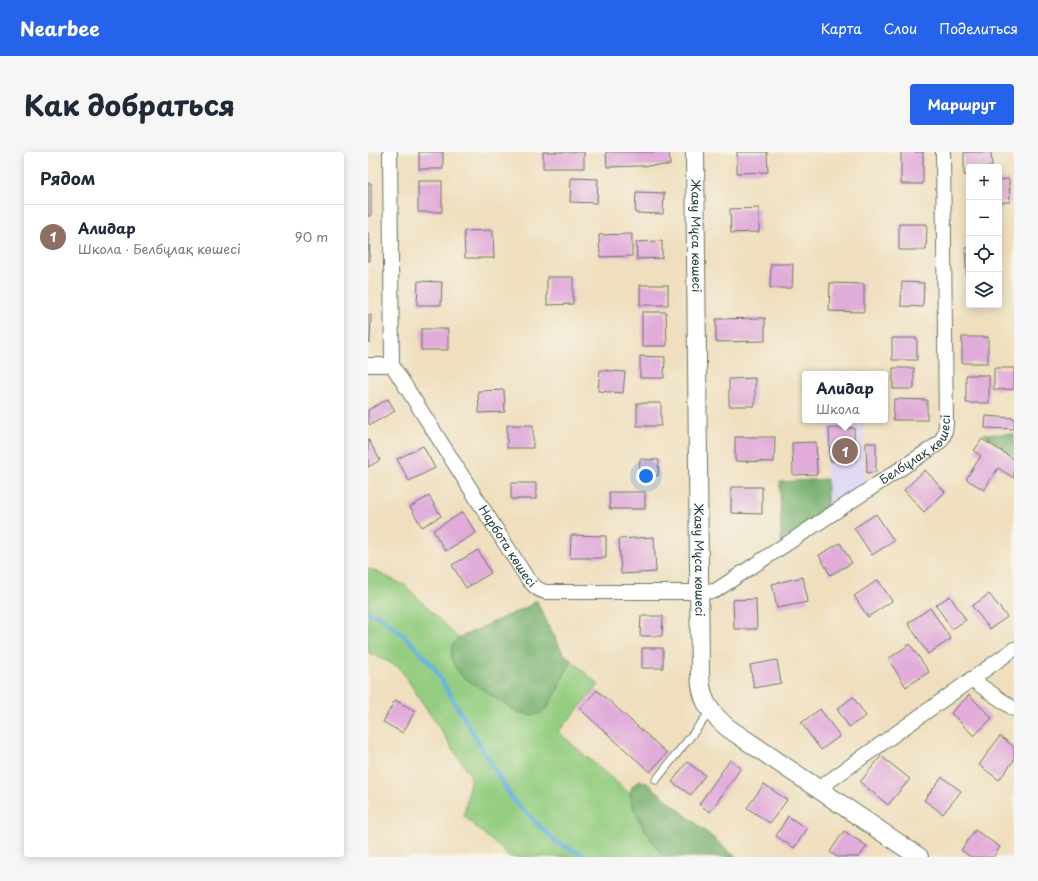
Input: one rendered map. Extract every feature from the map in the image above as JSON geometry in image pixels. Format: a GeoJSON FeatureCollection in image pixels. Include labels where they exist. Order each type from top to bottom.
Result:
{"type":"FeatureCollection","features":[{"type":"Feature","properties":{"kind":"street"},"geometry":{"type":"LineString","coordinates":[[368,365],[392,365],[390,152]]}},
{"type":"Feature","properties":{"kind":"street","name":"Жаяу Мұса көшесі"},"geometry":{"type":"LineString","coordinates":[[695,152],[699,440],[700,684],[702,695],[710,712],[728,728],[919,857]]}},
{"type":"Feature","properties":{"kind":"street","name":"Белбұлақ көшесі"},"geometry":{"type":"LineString","coordinates":[[699,592],[715,591],[932,448],[943,439],[946,424],[944,152]]}},
{"type":"Feature","properties":{"kind":"street","name":"Нарбота көшесі"},"geometry":{"type":"LineString","coordinates":[[392,365],[527,578],[540,591],[699,592]]}},
{"type":"Feature","properties":{"kind":"street"},"geometry":{"type":"LineString","coordinates":[[818,788],[1014,649]]}},
{"type":"Feature","properties":{"kind":"street"},"geometry":{"type":"LineString","coordinates":[[971,679],[1014,709]]}},
{"type":"Feature","properties":{"kind":"lane"},"geometry":{"type":"LineString","coordinates":[[656,780],[710,712]]}},
{"type":"Feature","properties":{"kind":"shaded area"},"geometry":{"type":"Polygon","coordinates":[[[827,423],[863,423],[865,486],[827,511],[827,423]]]}},
{"type":"Feature","properties":{"kind":"green space"},"geometry":{"type":"Polygon","coordinates":[[[984,434],[1014,434],[1014,456],[984,434]]]}},
{"type":"Feature","properties":{"kind":"green space"},"geometry":{"type":"Polygon","coordinates":[[[827,479],[827,511],[781,541],[780,482],[827,479]]]}},
{"type":"Feature","properties":{"kind":"green space"},"geometry":{"type":"Polygon","coordinates":[[[368,568],[406,586],[458,638],[452,649],[452,659],[453,663],[463,677],[547,708],[554,697],[571,660],[599,685],[558,732],[630,794],[635,811],[643,827],[664,857],[510,857],[464,816],[471,776],[399,667],[368,652],[368,568]]]}},
{"type":"Feature","properties":{"kind":"green space"},"geometry":{"type":"Polygon","coordinates":[[[536,600],[563,653],[571,660],[554,697],[547,708],[539,714],[530,715],[517,712],[463,677],[455,667],[451,658],[452,646],[458,638],[531,605],[536,600]]]}},
{"type":"Feature","properties":{"kind":"green space"},"geometry":{"type":"Polygon","coordinates":[[[640,780],[647,783],[736,857],[664,857],[643,827],[631,801],[631,789],[640,780]]]}},
{"type":"Feature","properties":{"kind":"building"},"geometry":{"type":"Polygon","coordinates":[[[419,152],[443,152],[443,169],[419,169],[419,152]]]}},
{"type":"Feature","properties":{"kind":"building"},"geometry":{"type":"Polygon","coordinates":[[[543,152],[584,152],[584,168],[543,168],[543,152]]]}},
{"type":"Feature","properties":{"kind":"building"},"geometry":{"type":"Polygon","coordinates":[[[606,152],[669,152],[670,165],[607,167],[606,152]]]}},
{"type":"Feature","properties":{"kind":"building"},"geometry":{"type":"Polygon","coordinates":[[[737,152],[767,152],[768,172],[737,173],[737,152]]]}},
{"type":"Feature","properties":{"kind":"building"},"geometry":{"type":"Polygon","coordinates":[[[901,152],[923,152],[923,184],[901,184],[901,152]]]}},
{"type":"Feature","properties":{"kind":"building"},"geometry":{"type":"Polygon","coordinates":[[[964,152],[991,152],[992,164],[966,164],[966,175],[964,175],[964,152]]]}},
{"type":"Feature","properties":{"kind":"building"},"geometry":{"type":"Polygon","coordinates":[[[571,178],[598,179],[597,203],[570,202],[571,178]]]}},
{"type":"Feature","properties":{"kind":"building"},"geometry":{"type":"Polygon","coordinates":[[[1009,179],[1010,202],[1002,202],[1002,180],[1009,179]]]}},
{"type":"Feature","properties":{"kind":"building"},"geometry":{"type":"Polygon","coordinates":[[[418,181],[442,181],[442,212],[418,212],[418,181]]]}},
{"type":"Feature","properties":{"kind":"building"},"geometry":{"type":"Polygon","coordinates":[[[368,183],[371,183],[371,216],[368,216],[368,183]]]}},
{"type":"Feature","properties":{"kind":"building"},"geometry":{"type":"Polygon","coordinates":[[[636,192],[664,193],[663,214],[635,213],[636,192]]]}},
{"type":"Feature","properties":{"kind":"building"},"geometry":{"type":"Polygon","coordinates":[[[759,208],[759,232],[731,233],[730,209],[759,208]]]}},
{"type":"Feature","properties":{"kind":"building"},"geometry":{"type":"Polygon","coordinates":[[[899,224],[927,224],[926,250],[899,250],[899,224]]]}},
{"type":"Feature","properties":{"kind":"building"},"geometry":{"type":"Polygon","coordinates":[[[493,230],[494,258],[465,258],[464,231],[493,230]]]}},
{"type":"Feature","properties":{"kind":"building"},"geometry":{"type":"Polygon","coordinates":[[[369,233],[370,261],[368,261],[369,233]]]}},
{"type":"Feature","properties":{"kind":"building"},"geometry":{"type":"Polygon","coordinates":[[[632,234],[632,256],[600,257],[599,235],[632,234]]]}},
{"type":"Feature","properties":{"kind":"building"},"geometry":{"type":"Polygon","coordinates":[[[662,241],[662,258],[637,259],[636,242],[662,241]]]}},
{"type":"Feature","properties":{"kind":"building"},"geometry":{"type":"Polygon","coordinates":[[[771,264],[793,264],[792,288],[770,288],[771,264]]]}},
{"type":"Feature","properties":{"kind":"building"},"geometry":{"type":"Polygon","coordinates":[[[547,277],[573,277],[573,304],[547,305],[547,277]]]}},
{"type":"Feature","properties":{"kind":"building"},"geometry":{"type":"Polygon","coordinates":[[[418,281],[442,282],[441,305],[417,305],[418,281]]]}},
{"type":"Feature","properties":{"kind":"building"},"geometry":{"type":"Polygon","coordinates":[[[902,282],[924,283],[923,307],[901,306],[902,282]]]}},
{"type":"Feature","properties":{"kind":"building"},"geometry":{"type":"Polygon","coordinates":[[[830,283],[864,284],[864,312],[829,311],[830,283]]]}},
{"type":"Feature","properties":{"kind":"building"},"geometry":{"type":"Polygon","coordinates":[[[640,285],[668,285],[668,305],[640,305],[640,285]]]}},
{"type":"Feature","properties":{"kind":"building"},"geometry":{"type":"Polygon","coordinates":[[[642,312],[666,312],[667,346],[642,346],[642,312]]]}},
{"type":"Feature","properties":{"kind":"building"},"geometry":{"type":"Polygon","coordinates":[[[368,315],[371,315],[370,342],[368,342],[368,315]]]}},
{"type":"Feature","properties":{"kind":"building"},"geometry":{"type":"Polygon","coordinates":[[[765,318],[765,341],[716,342],[716,319],[765,318]]]}},
{"type":"Feature","properties":{"kind":"building"},"geometry":{"type":"Polygon","coordinates":[[[421,329],[448,329],[448,350],[421,350],[421,329]]]}},
{"type":"Feature","properties":{"kind":"building"},"geometry":{"type":"Polygon","coordinates":[[[962,337],[988,337],[988,363],[962,363],[962,337]]]}},
{"type":"Feature","properties":{"kind":"building"},"geometry":{"type":"Polygon","coordinates":[[[892,338],[917,338],[917,360],[892,360],[892,338]]]}},
{"type":"Feature","properties":{"kind":"building"},"geometry":{"type":"Polygon","coordinates":[[[640,356],[665,357],[664,378],[640,378],[640,356]]]}},
{"type":"Feature","properties":{"kind":"building"},"geometry":{"type":"Polygon","coordinates":[[[893,368],[914,368],[914,389],[893,389],[893,368]]]}},
{"type":"Feature","properties":{"kind":"building"},"geometry":{"type":"Polygon","coordinates":[[[994,368],[1014,368],[1014,389],[994,390],[994,368]]]}},
{"type":"Feature","properties":{"kind":"building"},"geometry":{"type":"Polygon","coordinates":[[[600,370],[625,372],[623,393],[598,391],[600,370]]]}},
{"type":"Feature","properties":{"kind":"building"},"geometry":{"type":"Polygon","coordinates":[[[966,375],[989,375],[989,403],[966,403],[966,375]]]}},
{"type":"Feature","properties":{"kind":"building"},"geometry":{"type":"Polygon","coordinates":[[[755,378],[755,406],[729,406],[729,379],[755,378]]]}},
{"type":"Feature","properties":{"kind":"building"},"geometry":{"type":"Polygon","coordinates":[[[504,390],[505,412],[479,413],[478,391],[504,390]]]}},
{"type":"Feature","properties":{"kind":"building"},"geometry":{"type":"Polygon","coordinates":[[[388,399],[395,411],[370,425],[368,422],[368,410],[388,399]]]}},
{"type":"Feature","properties":{"kind":"building"},"geometry":{"type":"Polygon","coordinates":[[[894,399],[927,400],[927,420],[893,420],[894,399]]]}},
{"type":"Feature","properties":{"kind":"building"},"geometry":{"type":"Polygon","coordinates":[[[637,403],[661,403],[661,426],[637,426],[637,403]]]}},
{"type":"Feature","properties":{"kind":"building"},"geometry":{"type":"Polygon","coordinates":[[[986,416],[1014,418],[1014,429],[985,428],[986,416]]]}},
{"type":"Feature","properties":{"kind":"building"},"geometry":{"type":"Polygon","coordinates":[[[507,425],[533,425],[533,448],[507,448],[507,425]]]}},
{"type":"Feature","properties":{"kind":"building"},"geometry":{"type":"Polygon","coordinates":[[[829,428],[854,428],[855,461],[830,461],[829,428]]]}},
{"type":"Feature","properties":{"kind":"building"},"geometry":{"type":"Polygon","coordinates":[[[735,437],[775,437],[774,462],[735,461],[735,437]]]}},
{"type":"Feature","properties":{"kind":"building"},"geometry":{"type":"Polygon","coordinates":[[[368,439],[380,460],[368,467],[368,439]]]}},
{"type":"Feature","properties":{"kind":"building"},"geometry":{"type":"Polygon","coordinates":[[[982,439],[1014,459],[1014,478],[998,468],[984,490],[966,479],[981,456],[974,451],[982,439]]]}},
{"type":"Feature","properties":{"kind":"building"},"geometry":{"type":"Polygon","coordinates":[[[816,442],[817,474],[793,475],[792,443],[816,442]]]}},
{"type":"Feature","properties":{"kind":"building"},"geometry":{"type":"Polygon","coordinates":[[[866,443],[876,443],[876,472],[867,473],[866,443]]]}},
{"type":"Feature","properties":{"kind":"building"},"geometry":{"type":"Polygon","coordinates":[[[423,446],[435,468],[409,481],[397,459],[423,446]]]}},
{"type":"Feature","properties":{"kind":"building"},"geometry":{"type":"Polygon","coordinates":[[[640,459],[659,460],[658,476],[639,475],[640,459]]]}},
{"type":"Feature","properties":{"kind":"building"},"geometry":{"type":"Polygon","coordinates":[[[925,470],[945,492],[924,512],[904,490],[925,470]]]}},
{"type":"Feature","properties":{"kind":"building"},"geometry":{"type":"Polygon","coordinates":[[[511,483],[536,483],[536,499],[511,499],[511,483]]]}},
{"type":"Feature","properties":{"kind":"building"},"geometry":{"type":"Polygon","coordinates":[[[731,487],[762,487],[762,514],[731,513],[731,487]]]}},
{"type":"Feature","properties":{"kind":"building"},"geometry":{"type":"Polygon","coordinates":[[[609,492],[645,492],[645,509],[610,509],[609,492]]]}},
{"type":"Feature","properties":{"kind":"building"},"geometry":{"type":"Polygon","coordinates":[[[429,496],[441,516],[422,527],[410,507],[429,496]]]}},
{"type":"Feature","properties":{"kind":"building"},"geometry":{"type":"Polygon","coordinates":[[[463,512],[476,533],[445,551],[433,530],[463,512]]]}},
{"type":"Feature","properties":{"kind":"building"},"geometry":{"type":"Polygon","coordinates":[[[876,514],[894,541],[872,555],[854,528],[876,514]]]}},
{"type":"Feature","properties":{"kind":"building"},"geometry":{"type":"Polygon","coordinates":[[[571,535],[606,536],[606,558],[570,558],[571,535]]]}},
{"type":"Feature","properties":{"kind":"building"},"geometry":{"type":"Polygon","coordinates":[[[654,537],[656,572],[621,574],[619,539],[654,537]]]}},
{"type":"Feature","properties":{"kind":"building"},"geometry":{"type":"Polygon","coordinates":[[[840,543],[852,563],[830,575],[819,555],[840,543]]]}},
{"type":"Feature","properties":{"kind":"building"},"geometry":{"type":"Polygon","coordinates":[[[478,550],[491,573],[466,588],[452,565],[478,550]]]}},
{"type":"Feature","properties":{"kind":"building"},"geometry":{"type":"Polygon","coordinates":[[[803,577],[808,602],[777,608],[772,584],[803,577]]]}},
{"type":"Feature","properties":{"kind":"building"},"geometry":{"type":"Polygon","coordinates":[[[878,580],[892,601],[868,617],[854,596],[878,580]]]}},
{"type":"Feature","properties":{"kind":"building"},"geometry":{"type":"Polygon","coordinates":[[[989,594],[1007,617],[990,629],[972,606],[989,594]]]}},
{"type":"Feature","properties":{"kind":"building"},"geometry":{"type":"Polygon","coordinates":[[[950,596],[966,620],[952,629],[936,605],[950,596]]]}},
{"type":"Feature","properties":{"kind":"building"},"geometry":{"type":"Polygon","coordinates":[[[756,599],[757,629],[734,629],[733,600],[756,599]]]}},
{"type":"Feature","properties":{"kind":"building"},"geometry":{"type":"Polygon","coordinates":[[[930,608],[951,639],[928,654],[908,623],[930,608]]]}},
{"type":"Feature","properties":{"kind":"building"},"geometry":{"type":"Polygon","coordinates":[[[641,616],[663,616],[662,636],[640,636],[641,616]]]}},
{"type":"Feature","properties":{"kind":"building"},"geometry":{"type":"Polygon","coordinates":[[[910,644],[929,672],[906,687],[888,659],[910,644]]]}},
{"type":"Feature","properties":{"kind":"building"},"geometry":{"type":"Polygon","coordinates":[[[642,648],[663,648],[663,668],[642,668],[642,648]]]}},
{"type":"Feature","properties":{"kind":"building"},"geometry":{"type":"Polygon","coordinates":[[[777,660],[781,683],[754,688],[750,665],[777,660]]]}},
{"type":"Feature","properties":{"kind":"building"},"geometry":{"type":"Polygon","coordinates":[[[597,690],[667,753],[650,772],[580,709],[597,690]]]}},
{"type":"Feature","properties":{"kind":"building"},"geometry":{"type":"Polygon","coordinates":[[[969,695],[992,718],[974,736],[951,713],[969,695]]]}},
{"type":"Feature","properties":{"kind":"building"},"geometry":{"type":"Polygon","coordinates":[[[853,697],[866,716],[849,727],[837,709],[853,697]]]}},
{"type":"Feature","properties":{"kind":"building"},"geometry":{"type":"Polygon","coordinates":[[[395,700],[415,711],[403,733],[383,722],[395,700]]]}},
{"type":"Feature","properties":{"kind":"building"},"geometry":{"type":"Polygon","coordinates":[[[820,709],[840,736],[821,750],[801,723],[820,709]]]}},
{"type":"Feature","properties":{"kind":"building"},"geometry":{"type":"Polygon","coordinates":[[[1000,736],[1014,747],[1014,760],[999,780],[979,765],[1000,736]]]}},
{"type":"Feature","properties":{"kind":"building"},"geometry":{"type":"Polygon","coordinates":[[[881,756],[910,779],[888,805],[860,782],[881,756]]]}},
{"type":"Feature","properties":{"kind":"building"},"geometry":{"type":"Polygon","coordinates":[[[730,760],[741,768],[710,812],[699,804],[730,760]]]}},
{"type":"Feature","properties":{"kind":"building"},"geometry":{"type":"Polygon","coordinates":[[[687,762],[705,775],[691,795],[672,782],[687,762]]]}},
{"type":"Feature","properties":{"kind":"building"},"geometry":{"type":"Polygon","coordinates":[[[942,777],[961,791],[943,814],[924,800],[942,777]]]}},
{"type":"Feature","properties":{"kind":"building"},"geometry":{"type":"Polygon","coordinates":[[[764,784],[787,800],[770,823],[747,808],[764,784]]]}},
{"type":"Feature","properties":{"kind":"building"},"geometry":{"type":"Polygon","coordinates":[[[788,816],[807,829],[794,848],[776,836],[788,816]]]}},
{"type":"Feature","properties":{"kind":"building"},"geometry":{"type":"Polygon","coordinates":[[[975,830],[1000,847],[993,857],[971,857],[961,850],[975,830]]]}},
{"type":"Feature","properties":{"kind":"building"},"geometry":{"type":"Polygon","coordinates":[[[844,831],[867,846],[859,857],[837,857],[830,852],[844,831]]]}},
{"type":"Feature","properties":{"kind":"waterway"},"geometry":{"type":"LineString","coordinates":[[368,612],[379,616],[405,636],[433,666],[513,800],[556,842],[588,857]]}},
{"type":"Feature","properties":{"kind":"place","name":"Алидар"},"geometry":{"type":"Point","coordinates":[845,451]}}]}
